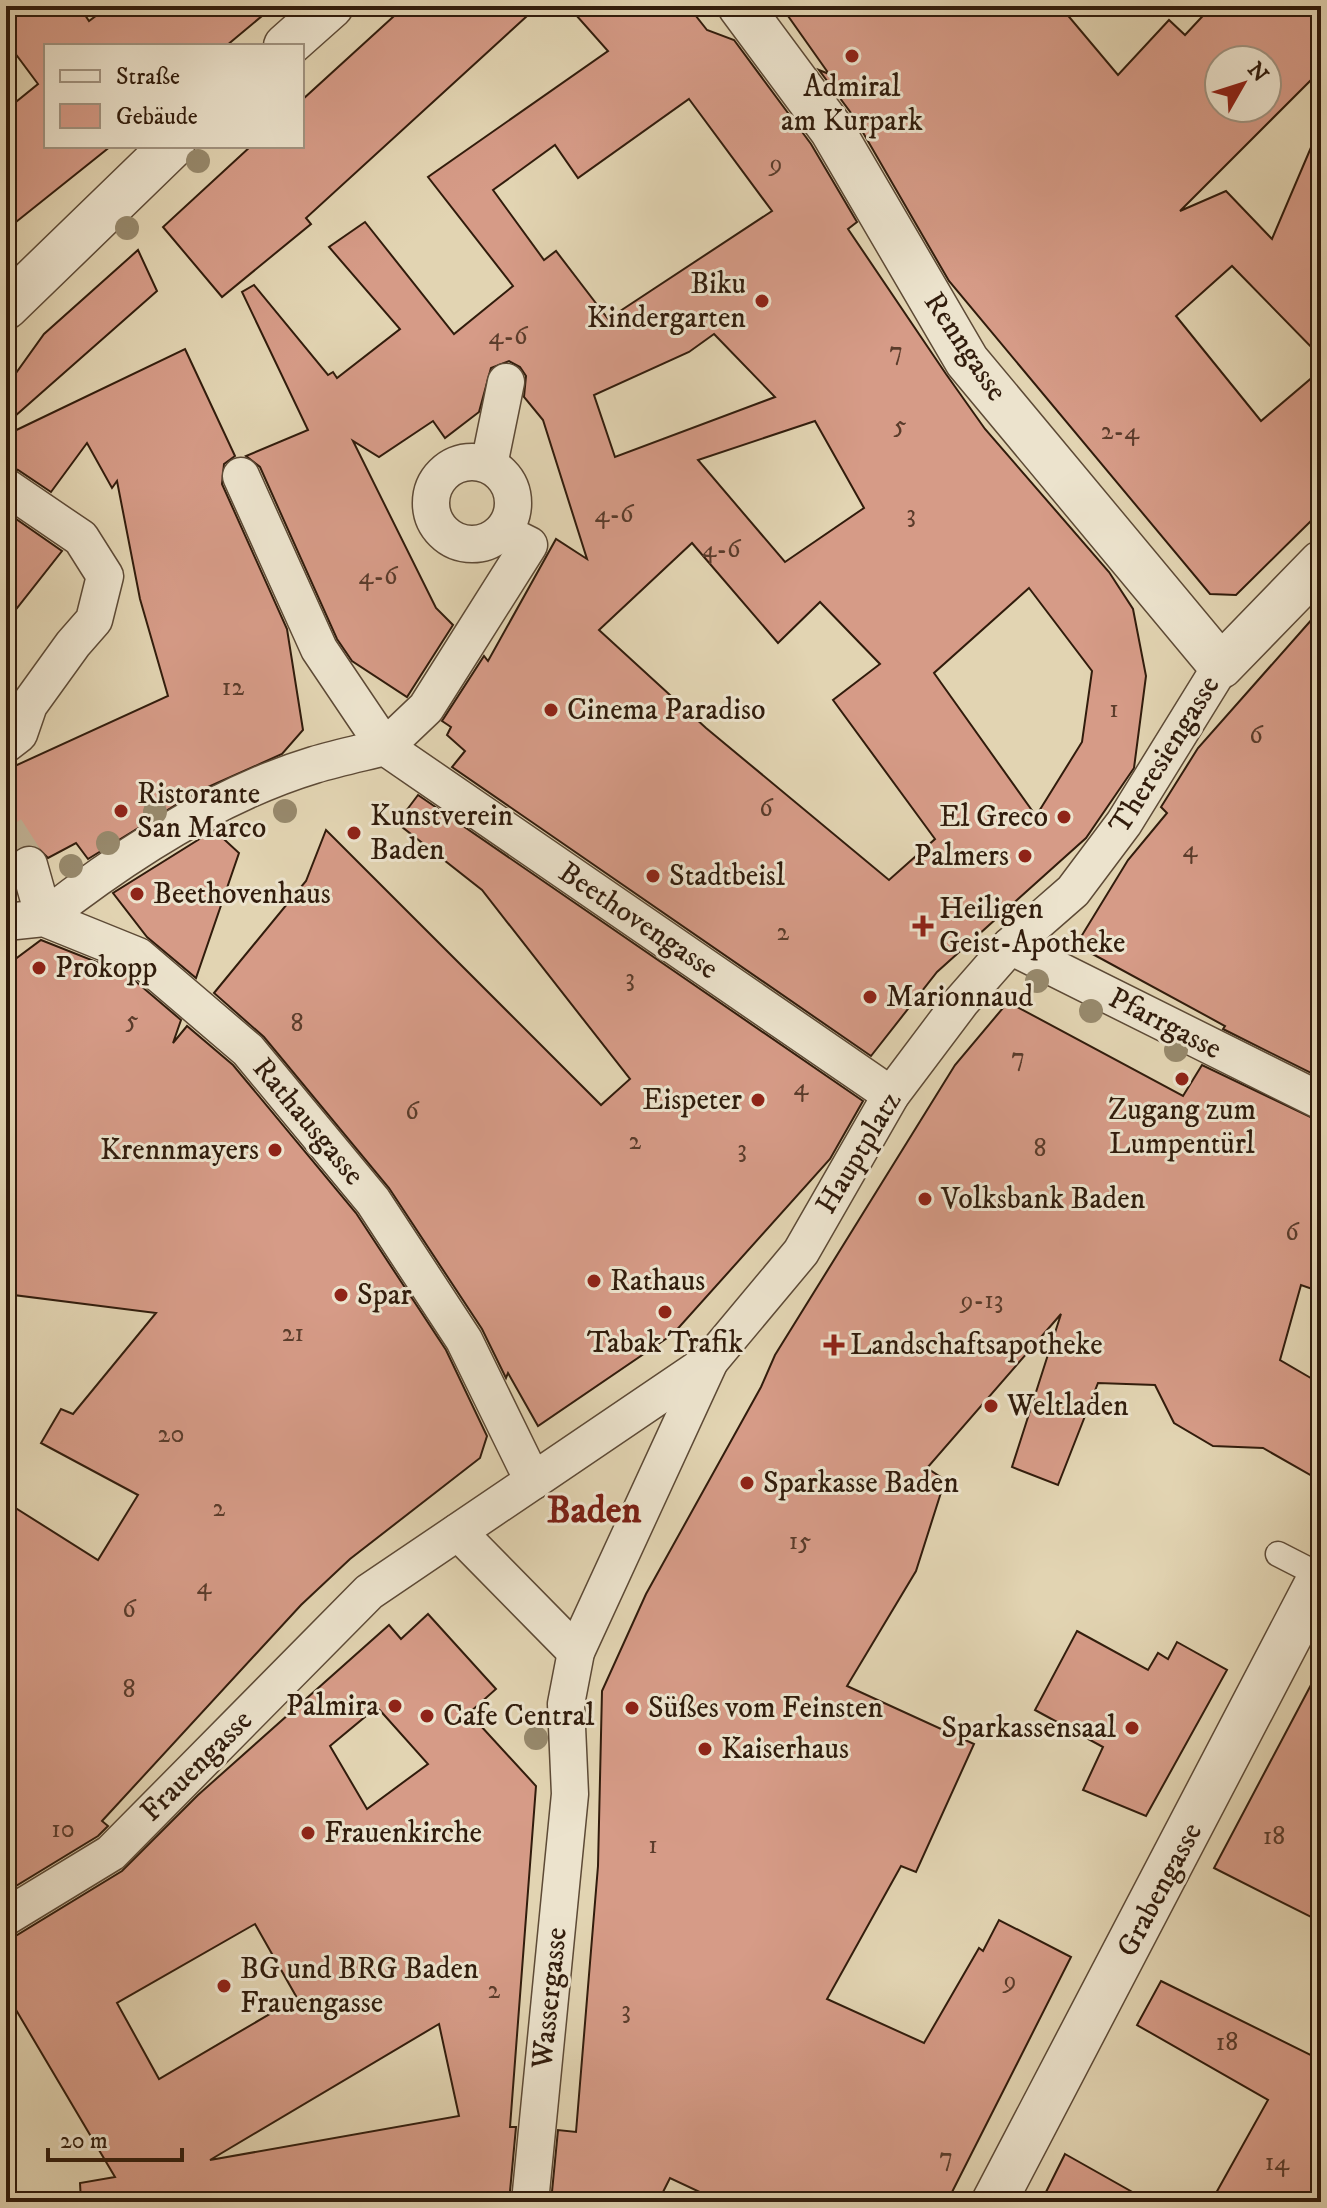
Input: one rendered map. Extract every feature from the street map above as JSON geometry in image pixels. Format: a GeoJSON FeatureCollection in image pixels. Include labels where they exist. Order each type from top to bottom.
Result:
{"type":"FeatureCollection","features":[{"type":"Feature","properties":{"kind":"street"},"geometry":{"type":"LineString","coordinates":[[288,44],[331,6]]}},
{"type":"Feature","properties":{"kind":"street","name":"Renngasse"},"geometry":{"type":"LineString","coordinates":[[740,6],[832,130],[967,361],[1221,666]]}},
{"type":"Feature","properties":{"kind":"street"},"geometry":{"type":"LineString","coordinates":[[6,307],[170,148]]}},
{"type":"Feature","properties":{"kind":"street"},"geometry":{"type":"LineString","coordinates":[[489,465],[506,382]]}},
{"type":"Feature","properties":{"kind":"street"},"geometry":{"type":"LineString","coordinates":[[29,865],[44,918],[105,871],[241,794],[313,765],[385,747],[426,708],[526,544],[508,482],[489,465],[464,462],[441,475],[434,487],[432,515],[439,528],[463,543],[490,540],[526,544]]}},
{"type":"Feature","properties":{"kind":"street","name":"Beethovengasse"},"geometry":{"type":"LineString","coordinates":[[241,476],[319,649],[385,747],[891,1095]]}},
{"type":"Feature","properties":{"kind":"street"},"geometry":{"type":"LineString","coordinates":[[6,487],[81,538],[105,576],[94,620],[29,705],[19,734],[6,744]]}},
{"type":"Feature","properties":{"kind":"street","name":"Theresiengasse"},"geometry":{"type":"LineString","coordinates":[[1010,946],[1073,891],[1124,823],[1221,666],[1321,563]]}},
{"type":"Feature","properties":{"kind":"street","name":"Rathausgasse"},"geometry":{"type":"LineString","coordinates":[[6,922],[44,918],[138,956],[248,1050],[373,1201],[464,1340],[533,1481]]}},
{"type":"Feature","properties":{"kind":"street","name":"Hauptplatz"},"geometry":{"type":"LineString","coordinates":[[570,1794],[566,1704],[576,1652],[710,1361],[801,1252],[891,1095],[961,1002],[1010,946]]}},
{"type":"Feature","properties":{"kind":"street","name":"Pfarrgasse"},"geometry":{"type":"LineString","coordinates":[[1010,946],[1321,1101]]}},
{"type":"Feature","properties":{"kind":"street","name":"Hauptplatz"},"geometry":{"type":"LineString","coordinates":[[369,1592],[710,1361]]}},
{"type":"Feature","properties":{"kind":"street"},"geometry":{"type":"LineString","coordinates":[[458,1532],[576,1652]]}},
{"type":"Feature","properties":{"kind":"street","name":"Grabengasse"},"geometry":{"type":"LineString","coordinates":[[994,2202],[1321,1576]]}},
{"type":"Feature","properties":{"kind":"street","name":"Frauengasse"},"geometry":{"type":"LineString","coordinates":[[6,1917],[111,1853],[369,1592]]}},
{"type":"Feature","properties":{"kind":"street","name":"Wassergasse"},"geometry":{"type":"LineString","coordinates":[[530,2202],[570,1794]]}},
{"type":"Feature","properties":{"kind":"lane"},"geometry":{"type":"LineString","coordinates":[[1278,1554],[1321,1576]]}},
{"type":"Feature","properties":{"kind":"building"},"geometry":{"type":"Polygon","coordinates":[[[6,6],[79,6],[89,21],[109,6],[274,6],[228,44],[44,44],[44,148],[108,148],[6,230],[6,110],[38,84],[6,41],[6,6]]]}},
{"type":"Feature","properties":{"kind":"building"},"geometry":{"type":"Polygon","coordinates":[[[405,6],[538,6],[306,218],[311,224],[222,297],[163,227],[249,148],[304,148],[304,98],[405,6]]]}},
{"type":"Feature","properties":{"kind":"building"},"geometry":{"type":"Polygon","coordinates":[[[568,6],[688,6],[707,30],[734,40],[811,144],[857,222],[848,229],[946,374],[985,429],[1109,572],[1133,609],[1146,676],[1134,768],[1086,838],[937,972],[871,1056],[452,767],[465,751],[447,735],[451,727],[442,721],[484,656],[488,661],[556,539],[587,559],[543,420],[524,397],[526,376],[520,367],[509,361],[491,368],[479,412],[445,438],[433,421],[379,457],[353,441],[436,608],[453,625],[407,697],[352,661],[337,639],[260,467],[246,456],[308,430],[242,292],[254,285],[328,375],[333,372],[337,378],[400,329],[329,247],[365,222],[454,334],[513,286],[428,177],[608,51],[568,6]],[[689,99],[578,178],[555,145],[493,190],[544,260],[556,251],[608,319],[772,211],[689,99]],[[714,334],[689,352],[594,395],[615,457],[775,397],[714,334]],[[815,421],[698,460],[785,562],[864,508],[815,421]],[[692,543],[599,630],[706,728],[889,880],[935,839],[833,700],[880,664],[820,602],[778,643],[692,543]],[[1029,588],[934,673],[1036,816],[1082,742],[1092,671],[1029,588]]]}},
{"type":"Feature","properties":{"kind":"building"},"geometry":{"type":"Polygon","coordinates":[[[781,6],[1060,6],[1118,75],[1169,20],[1185,35],[1212,6],[1321,6],[1321,70],[1283,108],[1283,44],[1203,44],[1203,124],[1267,124],[1180,211],[1226,191],[1272,239],[1321,124],[1321,357],[1232,266],[1176,316],[1261,421],[1321,370],[1321,511],[1236,595],[1210,594],[949,281],[854,117],[819,70],[829,74],[781,6]]]}},
{"type":"Feature","properties":{"kind":"building"},"geometry":{"type":"Polygon","coordinates":[[[138,250],[157,291],[6,424],[6,387],[44,334],[138,250]]]}},
{"type":"Feature","properties":{"kind":"building"},"geometry":{"type":"Polygon","coordinates":[[[185,349],[235,456],[224,464],[222,484],[287,629],[303,730],[282,754],[197,792],[88,859],[76,843],[48,858],[35,845],[24,845],[13,851],[6,872],[6,770],[168,696],[140,599],[117,481],[112,488],[87,443],[51,492],[18,470],[6,466],[6,435],[185,349]]]}},
{"type":"Feature","properties":{"kind":"building"},"geometry":{"type":"Polygon","coordinates":[[[6,512],[62,551],[6,622],[6,512]]]}},
{"type":"Feature","properties":{"kind":"building"},"geometry":{"type":"Polygon","coordinates":[[[1321,609],[1321,1078],[1223,1029],[1225,1026],[1076,945],[1128,860],[1167,813],[1161,807],[1198,748],[1321,609]]]}},
{"type":"Feature","properties":{"kind":"building"},"geometry":{"type":"Polygon","coordinates":[[[418,795],[863,1101],[830,1159],[673,1334],[538,1426],[508,1373],[506,1378],[482,1329],[389,1188],[264,1037],[214,993],[306,881],[326,830],[601,1105],[630,1079],[482,890],[397,823],[418,795]]]}},
{"type":"Feature","properties":{"kind":"building","name":"Beethovenhaus"},"geometry":{"type":"Polygon","coordinates":[[[214,830],[239,853],[196,978],[147,937],[113,893],[214,830]]]}},
{"type":"Feature","properties":{"kind":"building"},"geometry":{"type":"Polygon","coordinates":[[[41,940],[127,974],[181,1020],[173,1043],[187,1026],[233,1065],[356,1213],[446,1350],[487,1436],[480,1458],[350,1559],[301,1605],[102,1821],[108,1826],[98,1836],[6,1892],[6,1502],[98,1560],[138,1495],[41,1443],[61,1409],[73,1414],[156,1313],[6,1294],[6,966],[41,940]]]}},
{"type":"Feature","properties":{"kind":"building"},"geometry":{"type":"Polygon","coordinates":[[[1008,1002],[1183,1096],[1202,1065],[1321,1122],[1321,1292],[1301,1285],[1280,1360],[1321,1384],[1321,1481],[1263,1448],[1213,1446],[1174,1423],[1155,1385],[1098,1383],[1058,1485],[1012,1467],[1061,1314],[927,1468],[945,1480],[916,1571],[847,1686],[974,1744],[916,1872],[901,1866],[827,1999],[924,2043],[979,1948],[983,1951],[999,1920],[1071,1957],[947,2202],[721,2202],[670,2178],[658,2202],[551,2202],[558,2130],[576,2132],[598,1866],[602,1691],[646,1594],[761,1387],[775,1355],[955,1065],[1008,1002]]]}},
{"type":"Feature","properties":{"kind":"building"},"geometry":{"type":"Polygon","coordinates":[[[428,1614],[496,1689],[469,1713],[536,1786],[510,2127],[516,2127],[509,2202],[81,2202],[80,2183],[115,2177],[6,1993],[6,1938],[17,1935],[122,1871],[198,1795],[389,1625],[401,1639],[428,1614]],[[377,1707],[330,1746],[367,1809],[428,1764],[377,1707]],[[255,1924],[117,2003],[159,2079],[297,1998],[255,1924]],[[439,2024],[210,2160],[459,2116],[439,2024]]]}},
{"type":"Feature","properties":{"kind":"building","name":"Sparkassensaal"},"geometry":{"type":"Polygon","coordinates":[[[1077,1631],[1148,1670],[1158,1653],[1168,1659],[1177,1642],[1227,1670],[1146,1816],[1083,1790],[1103,1747],[1035,1710],[1077,1631]]]}},
{"type":"Feature","properties":{"kind":"building"},"geometry":{"type":"Polygon","coordinates":[[[1321,1666],[1321,1922],[1214,1868],[1321,1666]]]}},
{"type":"Feature","properties":{"kind":"building"},"geometry":{"type":"Polygon","coordinates":[[[1161,1981],[1321,2060],[1321,2202],[1211,2202],[1268,2100],[1137,2025],[1161,1981]]]}},
{"type":"Feature","properties":{"kind":"building"},"geometry":{"type":"Polygon","coordinates":[[[1065,2154],[1150,2202],[1041,2202],[1065,2154]]]}},
{"type":"Feature","properties":{"kind":"tunnel"},"geometry":{"type":"LineString","coordinates":[[6,829],[29,865]]}},
{"type":"Feature","properties":{"kind":"place","name":"Admiral am Kurpark"},"geometry":{"type":"Point","coordinates":[852,56]}},
{"type":"Feature","properties":{"kind":"place","name":"Biku Kindergarten"},"geometry":{"type":"Point","coordinates":[762,301]}},
{"type":"Feature","properties":{"kind":"place","name":"Cinema Paradiso"},"geometry":{"type":"Point","coordinates":[551,710]}},
{"type":"Feature","properties":{"kind":"place","name":"Ristorante San Marco"},"geometry":{"type":"Point","coordinates":[121,811]}},
{"type":"Feature","properties":{"kind":"place","name":"El Greco"},"geometry":{"type":"Point","coordinates":[1064,817]}},
{"type":"Feature","properties":{"kind":"place","name":"Kunstverein Baden"},"geometry":{"type":"Point","coordinates":[354,833]}},
{"type":"Feature","properties":{"kind":"place","name":"Palmers"},"geometry":{"type":"Point","coordinates":[1025,856]}},
{"type":"Feature","properties":{"kind":"place","name":"Stadtbeisl"},"geometry":{"type":"Point","coordinates":[653,876]}},
{"type":"Feature","properties":{"kind":"place","name":"Beethovenhaus"},"geometry":{"type":"Point","coordinates":[137,894]}},
{"type":"Feature","properties":{"kind":"place","name":"Heiligen Geist-Apotheke"},"geometry":{"type":"Point","coordinates":[923,926]}},
{"type":"Feature","properties":{"kind":"place","name":"Prokopp"},"geometry":{"type":"Point","coordinates":[39,968]}},
{"type":"Feature","properties":{"kind":"place","name":"Marionnaud"},"geometry":{"type":"Point","coordinates":[870,997]}},
{"type":"Feature","properties":{"kind":"place","name":"Zugang zum Lumpentürl"},"geometry":{"type":"Point","coordinates":[1182,1079]}},
{"type":"Feature","properties":{"kind":"place","name":"Eispeter"},"geometry":{"type":"Point","coordinates":[758,1100]}},
{"type":"Feature","properties":{"kind":"place","name":"Krennmayers"},"geometry":{"type":"Point","coordinates":[275,1150]}},
{"type":"Feature","properties":{"kind":"place","name":"Volksbank Baden"},"geometry":{"type":"Point","coordinates":[925,1199]}},
{"type":"Feature","properties":{"kind":"place","name":"Rathaus"},"geometry":{"type":"Point","coordinates":[594,1281]}},
{"type":"Feature","properties":{"kind":"place","name":"Spar"},"geometry":{"type":"Point","coordinates":[341,1295]}},
{"type":"Feature","properties":{"kind":"place","name":"Tabak Trafik"},"geometry":{"type":"Point","coordinates":[665,1312]}},
{"type":"Feature","properties":{"kind":"place","name":"Landschaftsapotheke"},"geometry":{"type":"Point","coordinates":[834,1345]}},
{"type":"Feature","properties":{"kind":"place","name":"Weltladen"},"geometry":{"type":"Point","coordinates":[991,1406]}},
{"type":"Feature","properties":{"kind":"place","name":"Sparkasse Baden"},"geometry":{"type":"Point","coordinates":[747,1483]}},
{"type":"Feature","properties":{"kind":"place","name":"Palmira"},"geometry":{"type":"Point","coordinates":[395,1706]}},
{"type":"Feature","properties":{"kind":"place","name":"Süßes vom Feinsten"},"geometry":{"type":"Point","coordinates":[632,1708]}},
{"type":"Feature","properties":{"kind":"place","name":"Cafe Central"},"geometry":{"type":"Point","coordinates":[427,1716]}},
{"type":"Feature","properties":{"kind":"place","name":"Sparkassensaal"},"geometry":{"type":"Point","coordinates":[1132,1728]}},
{"type":"Feature","properties":{"kind":"place","name":"Kaiserhaus"},"geometry":{"type":"Point","coordinates":[705,1749]}},
{"type":"Feature","properties":{"kind":"place","name":"Frauenkirche"},"geometry":{"type":"Point","coordinates":[308,1833]}},
{"type":"Feature","properties":{"kind":"place","name":"BG und BRG Baden Frauengasse"},"geometry":{"type":"Point","coordinates":[224,1986]}},
{"type":"Feature","properties":{"kind":"district","name":"Baden"},"geometry":{"type":"Point","coordinates":[594,1511]}}]}
